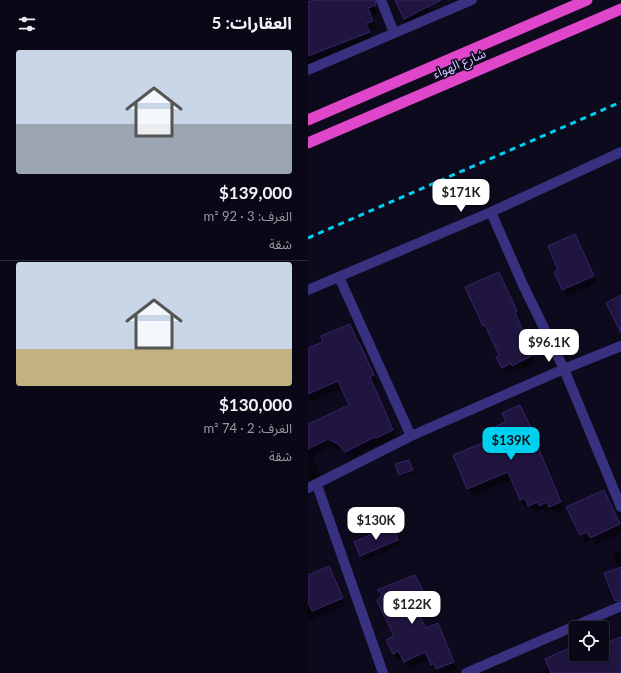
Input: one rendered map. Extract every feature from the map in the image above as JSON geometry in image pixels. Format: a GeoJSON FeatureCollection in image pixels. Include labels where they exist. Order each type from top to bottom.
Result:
{"type":"FeatureCollection","features":[{"type":"Feature","properties":{"kind":"highway","name":"شارع الهواء"},"geometry":{"type":"LineString","coordinates":[[308,120],[587,0]]}},
{"type":"Feature","properties":{"kind":"highway","name":"شارع الهواء"},"geometry":{"type":"LineString","coordinates":[[308,143],[621,9]]}},
{"type":"Feature","properties":{"kind":"street"},"geometry":{"type":"LineString","coordinates":[[381,0],[394,32]]}},
{"type":"Feature","properties":{"kind":"street"},"geometry":{"type":"LineString","coordinates":[[308,70],[472,0]]}},
{"type":"Feature","properties":{"kind":"street"},"geometry":{"type":"LineString","coordinates":[[308,290],[491,212],[621,152]]}},
{"type":"Feature","properties":{"kind":"street"},"geometry":{"type":"LineString","coordinates":[[491,212],[523,284],[564,369],[621,507]]}},
{"type":"Feature","properties":{"kind":"street"},"geometry":{"type":"LineString","coordinates":[[339,277],[411,436]]}},
{"type":"Feature","properties":{"kind":"street"},"geometry":{"type":"LineString","coordinates":[[383,673],[312,486],[411,436],[564,369],[621,346]]}},
{"type":"Feature","properties":{"kind":"street"},"geometry":{"type":"LineString","coordinates":[[466,673],[621,606]]}},
{"type":"Feature","properties":{"kind":"building"},"geometry":{"type":"Polygon","coordinates":[[[315,0],[375,0],[376,5],[368,8],[373,21],[366,24],[370,32],[308,56],[308,2],[315,0]]]}},
{"type":"Feature","properties":{"kind":"building"},"geometry":{"type":"Polygon","coordinates":[[[395,0],[441,0],[404,19],[395,0]]]}},
{"type":"Feature","properties":{"kind":"building"},"geometry":{"type":"Polygon","coordinates":[[[575,234],[594,276],[562,290],[554,272],[558,270],[548,246],[575,234]]]}},
{"type":"Feature","properties":{"kind":"building"},"geometry":{"type":"Polygon","coordinates":[[[499,272],[517,311],[515,312],[533,355],[512,366],[511,363],[502,368],[496,357],[499,355],[485,325],[483,326],[465,287],[499,272]]]}},
{"type":"Feature","properties":{"kind":"building"},"geometry":{"type":"Polygon","coordinates":[[[621,295],[621,333],[606,303],[621,295]]]}},
{"type":"Feature","properties":{"kind":"building"},"geometry":{"type":"Polygon","coordinates":[[[350,324],[374,375],[370,377],[393,430],[345,452],[338,444],[328,439],[308,449],[308,424],[349,405],[338,381],[308,394],[308,348],[323,342],[321,336],[350,324]]]}},
{"type":"Feature","properties":{"kind":"building"},"geometry":{"type":"Polygon","coordinates":[[[520,405],[540,446],[538,447],[561,502],[549,507],[547,502],[539,506],[538,502],[528,506],[525,498],[520,500],[508,472],[467,489],[453,455],[495,438],[494,435],[499,433],[496,426],[506,422],[502,413],[520,405]]]}},
{"type":"Feature","properties":{"kind":"building"},"geometry":{"type":"Polygon","coordinates":[[[409,460],[413,470],[399,475],[395,464],[409,460]]]}},
{"type":"Feature","properties":{"kind":"building"},"geometry":{"type":"Polygon","coordinates":[[[604,490],[620,524],[590,538],[587,532],[580,535],[566,507],[604,490]]]}},
{"type":"Feature","properties":{"kind":"building"},"geometry":{"type":"Polygon","coordinates":[[[392,525],[398,540],[360,556],[354,542],[392,525]]]}},
{"type":"Feature","properties":{"kind":"building"},"geometry":{"type":"Polygon","coordinates":[[[329,566],[343,598],[312,611],[308,602],[308,575],[329,566]]]}},
{"type":"Feature","properties":{"kind":"building"},"geometry":{"type":"Polygon","coordinates":[[[621,567],[621,600],[615,601],[604,573],[621,567]]]}},
{"type":"Feature","properties":{"kind":"building"},"geometry":{"type":"Polygon","coordinates":[[[415,575],[423,591],[419,593],[422,597],[415,600],[418,606],[415,608],[426,628],[438,623],[454,662],[436,669],[434,663],[431,665],[425,652],[404,662],[398,651],[393,654],[386,640],[394,636],[377,601],[382,594],[377,590],[415,575]]]}},
{"type":"Feature","properties":{"kind":"building"},"geometry":{"type":"Polygon","coordinates":[[[621,637],[621,673],[551,673],[545,659],[569,648],[569,661],[609,661],[609,641],[621,637]]]}},
{"type":"Feature","properties":{"kind":"railway"},"geometry":{"type":"LineString","coordinates":[[308,238],[621,102]]}}]}
